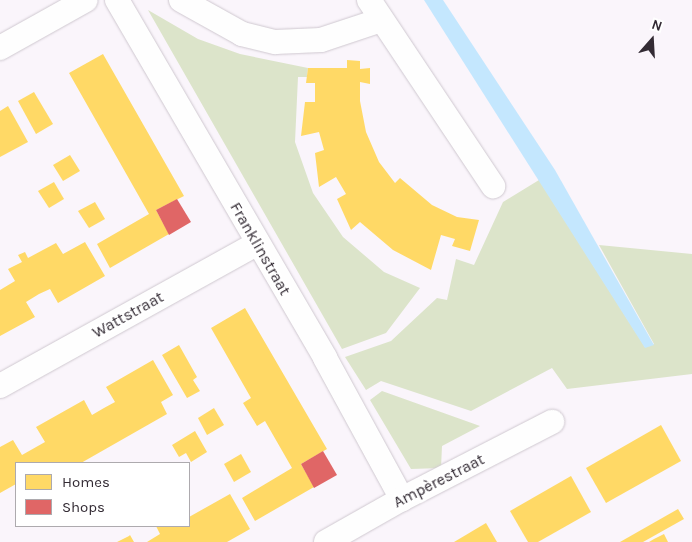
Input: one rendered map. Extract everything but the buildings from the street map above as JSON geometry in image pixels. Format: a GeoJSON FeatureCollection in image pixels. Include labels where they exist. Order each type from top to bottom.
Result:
{"type":"FeatureCollection","features":[{"type":"Feature","properties":{"kind":"street"},"geometry":{"type":"LineString","coordinates":[[0,48],[86,0]]}},
{"type":"Feature","properties":{"kind":"street","name":"Franklinstraat"},"geometry":{"type":"LineString","coordinates":[[117,0],[256,244],[324,358],[402,499]]}},
{"type":"Feature","properties":{"kind":"street"},"geometry":{"type":"LineString","coordinates":[[181,0],[242,34],[275,42],[313,42],[375,10],[493,186]]}},
{"type":"Feature","properties":{"kind":"street","name":"Wattstraat"},"geometry":{"type":"LineString","coordinates":[[0,386],[256,244]]}},
{"type":"Feature","properties":{"kind":"street","name":"Ampèrestraat"},"geometry":{"type":"LineString","coordinates":[[326,542],[402,499],[552,422]]}},
{"type":"Feature","properties":{"kind":"green space"},"geometry":{"type":"Polygon","coordinates":[[[148,10],[198,39],[240,54],[308,68],[307,77],[298,77],[295,142],[313,193],[343,237],[384,272],[420,288],[386,333],[342,349],[148,10]]]}},
{"type":"Feature","properties":{"kind":"green space"},"geometry":{"type":"Polygon","coordinates":[[[539,180],[645,347],[654,344],[599,245],[692,254],[692,374],[567,389],[552,368],[471,411],[381,381],[366,390],[345,357],[391,341],[437,298],[447,300],[456,259],[474,265],[503,202],[539,180]]]}},
{"type":"Feature","properties":{"kind":"green space"},"geometry":{"type":"Polygon","coordinates":[[[382,391],[480,426],[442,446],[441,468],[411,469],[370,400],[382,391]]]}},
{"type":"Feature","properties":{"kind":"water"},"geometry":{"type":"Polygon","coordinates":[[[424,0],[443,0],[555,170],[654,345],[645,348],[424,0]]]}}]}
